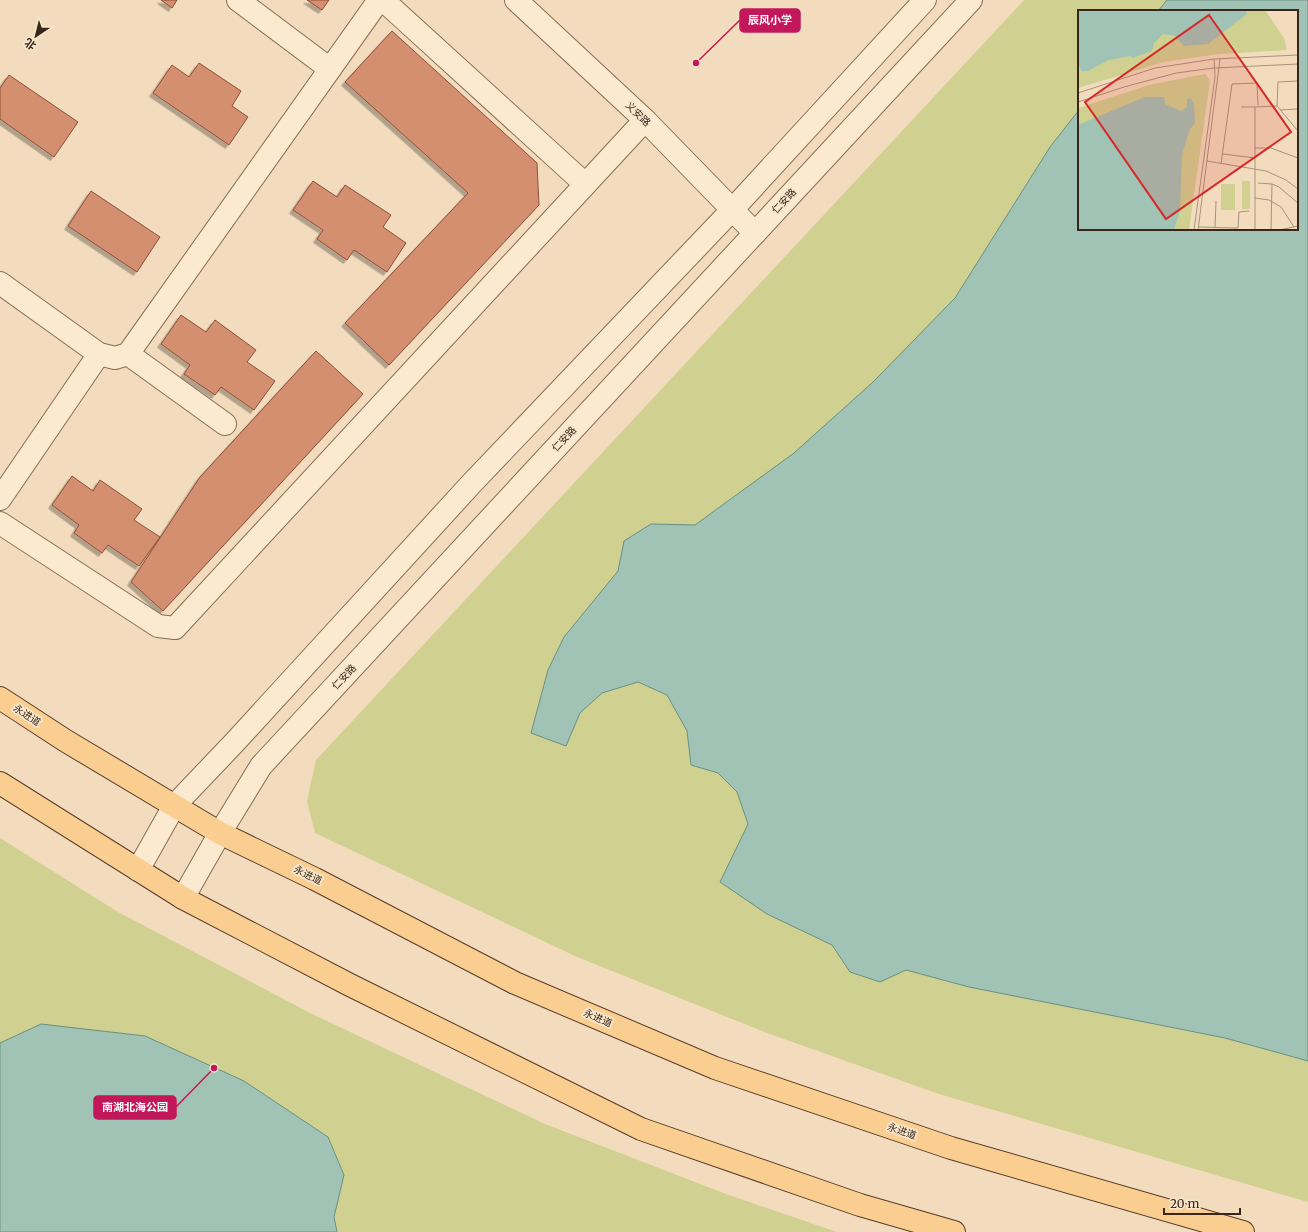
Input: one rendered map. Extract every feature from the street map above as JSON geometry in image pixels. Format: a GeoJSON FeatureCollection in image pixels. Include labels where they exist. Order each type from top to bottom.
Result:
{"type":"FeatureCollection","features":[{"type":"Feature","properties":{"kind":"main road","name":"永进道"},"geometry":{"type":"LineString","coordinates":[[0,698],[66,740],[220,833],[315,879],[515,982],[715,1068],[951,1148],[1243,1232]]}},
{"type":"Feature","properties":{"kind":"main road"},"geometry":{"type":"LineString","coordinates":[[0,782],[183,898],[350,985],[641,1130],[860,1205],[954,1232]]}},
{"type":"Feature","properties":{"kind":"street"},"geometry":{"type":"LineString","coordinates":[[238,0],[330,69]]}},
{"type":"Feature","properties":{"kind":"street"},"geometry":{"type":"LineString","coordinates":[[0,283],[100,354],[115,358],[128,354],[380,0]]}},
{"type":"Feature","properties":{"kind":"street"},"geometry":{"type":"LineString","coordinates":[[383,0],[585,184]]}},
{"type":"Feature","properties":{"kind":"street","name":"义安路"},"geometry":{"type":"LineString","coordinates":[[516,0],[645,120],[755,233]]}},
{"type":"Feature","properties":{"kind":"street"},"geometry":{"type":"LineString","coordinates":[[138,870],[174,806],[472,484],[732,210],[926,0]]}},
{"type":"Feature","properties":{"kind":"street","name":"仁安路"},"geometry":{"type":"LineString","coordinates":[[183,898],[220,833],[261,766],[971,0]]}},
{"type":"Feature","properties":{"kind":"street"},"geometry":{"type":"LineString","coordinates":[[0,523],[158,626],[175,628],[645,120]]}},
{"type":"Feature","properties":{"kind":"street"},"geometry":{"type":"LineString","coordinates":[[0,499],[100,354]]}},
{"type":"Feature","properties":{"kind":"street"},"geometry":{"type":"LineString","coordinates":[[128,354],[225,424]]}},
{"type":"Feature","properties":{"kind":"green space"},"geometry":{"type":"Polygon","coordinates":[[[1024,0],[1308,0],[1308,1202],[939,1094],[767,1033],[577,957],[315,833],[307,801],[316,760],[1024,0]]]}},
{"type":"Feature","properties":{"kind":"green space"},"geometry":{"type":"Polygon","coordinates":[[[0,838],[118,912],[310,1013],[545,1124],[726,1194],[837,1232],[0,1232],[0,838]]]}},
{"type":"Feature","properties":{"kind":"shaded area"},"geometry":{"type":"Polygon","coordinates":[[[1167,0],[1308,0],[1308,1061],[1225,1038],[969,987],[906,970],[880,982],[850,972],[832,945],[767,914],[720,882],[748,824],[737,792],[718,773],[691,765],[687,731],[667,695],[638,682],[602,693],[580,713],[566,746],[531,733],[548,670],[564,637],[618,571],[624,541],[651,524],[695,525],[794,453],[873,382],[955,298],[1050,147],[1078,111],[1078,230],[1298,230],[1298,10],[1159,10],[1167,0]]]}},
{"type":"Feature","properties":{"kind":"shaded area"},"geometry":{"type":"Polygon","coordinates":[[[41,1024],[145,1036],[244,1081],[328,1137],[344,1175],[334,1217],[337,1232],[0,1232],[0,1043],[41,1024]]]}},
{"type":"Feature","properties":{"kind":"building"},"geometry":{"type":"Polygon","coordinates":[[[161,0],[177,0],[172,8],[161,0]]]}},
{"type":"Feature","properties":{"kind":"building"},"geometry":{"type":"Polygon","coordinates":[[[307,0],[329,0],[322,10],[307,0]]]}},
{"type":"Feature","properties":{"kind":"building"},"geometry":{"type":"Polygon","coordinates":[[[392,31],[537,163],[539,205],[389,365],[345,323],[468,193],[345,82],[392,31]]]}},
{"type":"Feature","properties":{"kind":"building"},"geometry":{"type":"Polygon","coordinates":[[[199,63],[241,91],[232,106],[248,117],[229,145],[153,93],[172,65],[189,77],[199,63]]]}},
{"type":"Feature","properties":{"kind":"building"},"geometry":{"type":"Polygon","coordinates":[[[9,75],[78,122],[54,157],[0,119],[0,88],[9,75]]]}},
{"type":"Feature","properties":{"kind":"building"},"geometry":{"type":"Polygon","coordinates":[[[313,181],[337,197],[345,185],[391,215],[383,227],[406,243],[387,272],[354,250],[347,260],[317,239],[323,230],[293,210],[313,181]]]}},
{"type":"Feature","properties":{"kind":"building"},"geometry":{"type":"Polygon","coordinates":[[[91,191],[160,237],[137,272],[68,226],[91,191]]]}},
{"type":"Feature","properties":{"kind":"building"},"geometry":{"type":"Polygon","coordinates":[[[181,315],[206,332],[215,320],[256,350],[247,362],[275,381],[254,410],[221,387],[215,395],[184,374],[190,365],[161,344],[181,315]]]}},
{"type":"Feature","properties":{"kind":"building"},"geometry":{"type":"Polygon","coordinates":[[[316,351],[363,394],[163,611],[131,582],[200,477],[316,351]]]}},
{"type":"Feature","properties":{"kind":"building"},"geometry":{"type":"Polygon","coordinates":[[[72,476],[93,491],[100,480],[142,509],[134,520],[160,537],[139,566],[108,545],[102,553],[74,533],[79,525],[52,505],[72,476]]]}},
{"type":"Feature","properties":{"kind":"place","name":"辰风小学"},"geometry":{"type":"Point","coordinates":[696,63]}},
{"type":"Feature","properties":{"kind":"place","name":"南湖北海公园"},"geometry":{"type":"Point","coordinates":[214,1068]}}]}
